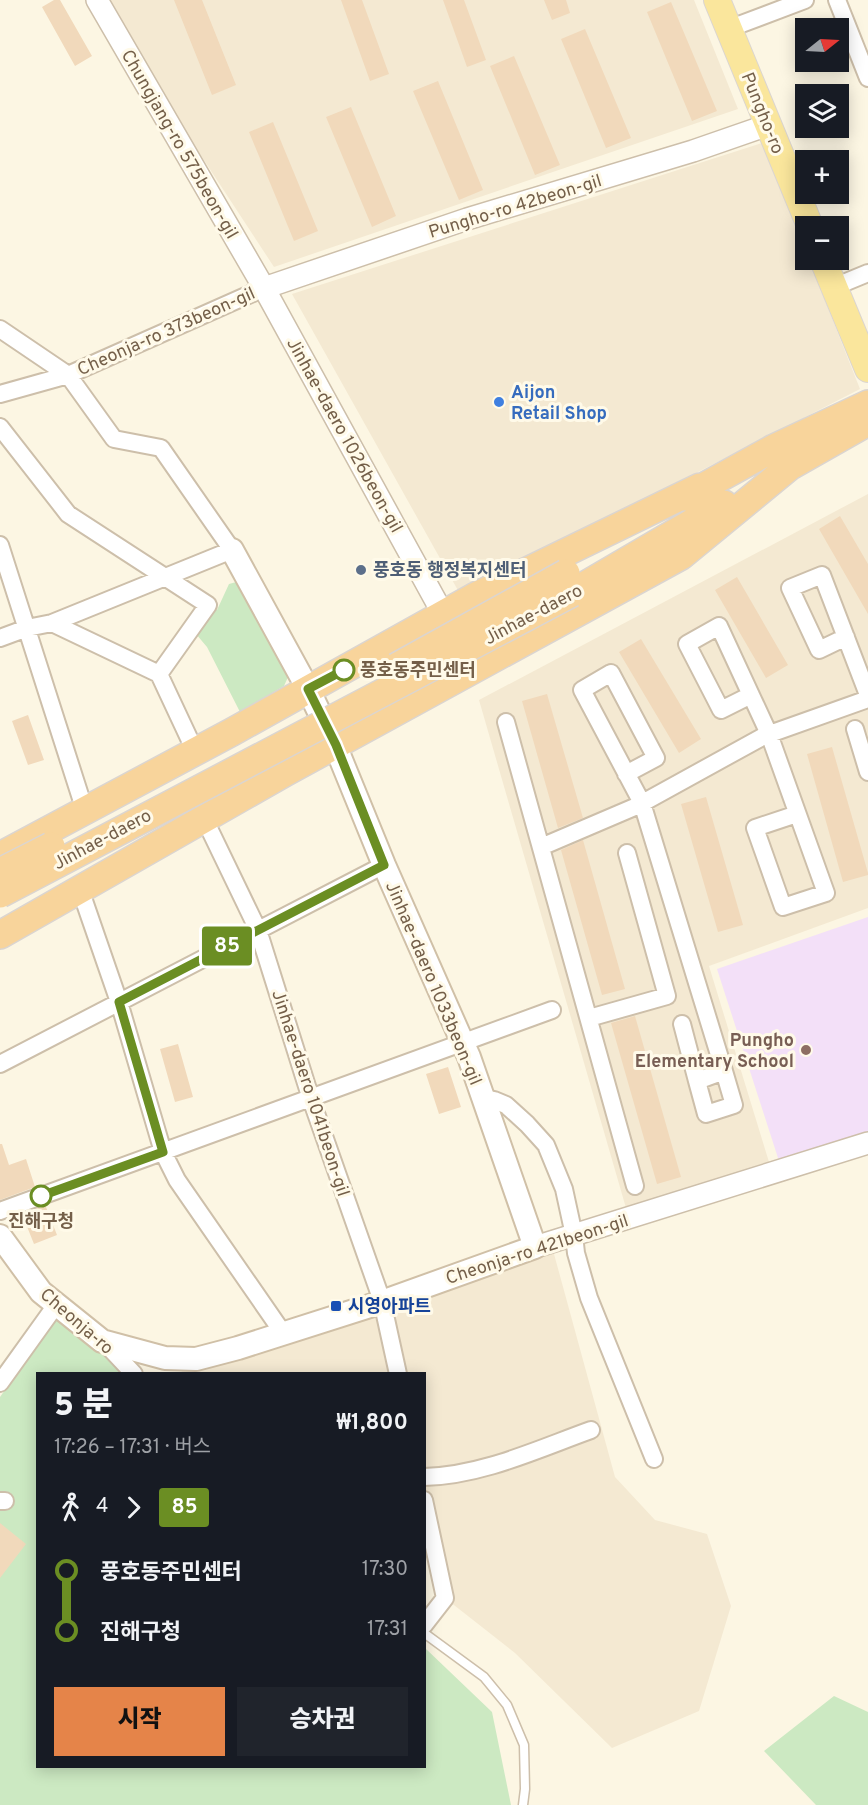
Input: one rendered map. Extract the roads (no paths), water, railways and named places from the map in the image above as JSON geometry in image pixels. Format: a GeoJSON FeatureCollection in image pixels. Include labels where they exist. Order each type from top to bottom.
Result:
{"type":"FeatureCollection","features":[{"type":"Feature","properties":{"kind":"highway","name":"Jinhae-daero"},"geometry":{"type":"LineString","coordinates":[[0,894],[193,790],[353,710],[569,583],[700,487],[774,448],[868,404]]}},
{"type":"Feature","properties":{"kind":"highway","name":"Jinhae-daero"},"geometry":{"type":"LineString","coordinates":[[0,872],[569,583],[868,422]]}},
{"type":"Feature","properties":{"kind":"highway"},"geometry":{"type":"LineString","coordinates":[[0,934],[204,818],[681,556],[794,463]]}},
{"type":"Feature","properties":{"kind":"highway"},"geometry":{"type":"LineString","coordinates":[[0,856],[195,752],[474,597],[700,487]]}},
{"type":"Feature","properties":{"kind":"main road","name":"Pungho-ro"},"geometry":{"type":"LineString","coordinates":[[717,0],[806,216]]}},
{"type":"Feature","properties":{"kind":"main road"},"geometry":{"type":"LineString","coordinates":[[827,270],[866,360]]}},
{"type":"Feature","properties":{"kind":"main road","name":"Jinhae-daero 1033beon-gil"},"geometry":{"type":"LineString","coordinates":[[232,550],[336,745],[384,865],[463,1043],[536,1247]]}},
{"type":"Feature","properties":{"kind":"main road","name":"Cheonja-ro"},"geometry":{"type":"LineString","coordinates":[[0,1236],[40,1292],[102,1341]]}},
{"type":"Feature","properties":{"kind":"main road","name":"Cheonja-ro 421beon-gil"},"geometry":{"type":"LineString","coordinates":[[102,1341],[165,1358],[196,1359],[238,1348],[382,1301],[536,1247]]}},
{"type":"Feature","properties":{"kind":"street","name":"Chungjang-ro 575beon-gil"},"geometry":{"type":"LineString","coordinates":[[97,0],[264,288]]}},
{"type":"Feature","properties":{"kind":"street"},"geometry":{"type":"LineString","coordinates":[[728,29],[805,0]]}},
{"type":"Feature","properties":{"kind":"street"},"geometry":{"type":"LineString","coordinates":[[837,0],[862,51],[868,78]]}},
{"type":"Feature","properties":{"kind":"street","name":"Pungho-ro 42beon-gil"},"geometry":{"type":"LineString","coordinates":[[264,288],[467,219],[693,151],[768,125]]}},
{"type":"Feature","properties":{"kind":"street"},"geometry":{"type":"LineString","coordinates":[[834,287],[868,273]]}},
{"type":"Feature","properties":{"kind":"street","name":"Cheonja-ro 373beon-gil"},"geometry":{"type":"LineString","coordinates":[[0,394],[68,375],[264,288]]}},
{"type":"Feature","properties":{"kind":"street","name":"Jinhae-daero 1026beon-gil"},"geometry":{"type":"LineString","coordinates":[[264,288],[443,614]]}},
{"type":"Feature","properties":{"kind":"street"},"geometry":{"type":"LineString","coordinates":[[0,329],[68,375]]}},
{"type":"Feature","properties":{"kind":"street","name":"Cheonja-ro 373beon-gil"},"geometry":{"type":"LineString","coordinates":[[68,375],[114,439],[161,448],[232,550]]}},
{"type":"Feature","properties":{"kind":"street"},"geometry":{"type":"LineString","coordinates":[[0,427],[68,514],[208,605],[159,674]]}},
{"type":"Feature","properties":{"kind":"street"},"geometry":{"type":"LineString","coordinates":[[0,545],[85,811]]}},
{"type":"Feature","properties":{"kind":"street"},"geometry":{"type":"LineString","coordinates":[[0,638],[27,628],[52,623],[232,550]]}},
{"type":"Feature","properties":{"kind":"street"},"geometry":{"type":"LineString","coordinates":[[52,623],[159,674],[195,752]]}},
{"type":"Feature","properties":{"kind":"street"},"geometry":{"type":"LineString","coordinates":[[751,695],[721,710],[687,644],[719,626],[751,695],[769,734],[826,892],[783,908],[755,828],[797,814]]}},
{"type":"Feature","properties":{"kind":"street"},"geometry":{"type":"LineString","coordinates":[[541,847],[642,803],[769,734],[868,697],[846,637]]}},
{"type":"Feature","properties":{"kind":"street"},"geometry":{"type":"LineString","coordinates":[[626,774],[656,758],[611,673],[582,690],[626,774],[642,803],[734,1105],[706,1114],[682,1024]]}},
{"type":"Feature","properties":{"kind":"street"},"geometry":{"type":"LineString","coordinates":[[506,722],[635,1186]]}},
{"type":"Feature","properties":{"kind":"street"},"geometry":{"type":"LineString","coordinates":[[855,729],[868,772]]}},
{"type":"Feature","properties":{"kind":"street","name":"Jinhae-daero 1041beon-gil"},"geometry":{"type":"LineString","coordinates":[[204,818],[258,930],[310,1099],[382,1301],[398,1372]]}},
{"type":"Feature","properties":{"kind":"street"},"geometry":{"type":"LineString","coordinates":[[589,1018],[667,996],[627,853]]}},
{"type":"Feature","properties":{"kind":"street"},"geometry":{"type":"LineString","coordinates":[[0,1064],[384,865]]}},
{"type":"Feature","properties":{"kind":"street"},"geometry":{"type":"LineString","coordinates":[[80,889],[119,1002],[163,1152],[177,1180],[283,1333]]}},
{"type":"Feature","properties":{"kind":"street"},"geometry":{"type":"LineString","coordinates":[[0,1211],[552,1010]]}},
{"type":"Feature","properties":{"kind":"street"},"geometry":{"type":"LineString","coordinates":[[698,1081],[724,1071]]}},
{"type":"Feature","properties":{"kind":"street"},"geometry":{"type":"LineString","coordinates":[[484,1098],[506,1106],[546,1145],[564,1189],[576,1252],[589,1298],[654,1459]]}},
{"type":"Feature","properties":{"kind":"street","name":"Cheonja-ro 421beon-gil"},"geometry":{"type":"LineString","coordinates":[[536,1247],[868,1143]]}},
{"type":"Feature","properties":{"kind":"street"},"geometry":{"type":"LineString","coordinates":[[0,1383],[56,1305]]}},
{"type":"Feature","properties":{"kind":"street","name":"Cheonja-ro"},"geometry":{"type":"LineString","coordinates":[[102,1341],[132,1372]]}},
{"type":"Feature","properties":{"kind":"street"},"geometry":{"type":"LineString","coordinates":[[426,1477],[477,1468],[522,1455],[591,1430]]}},
{"type":"Feature","properties":{"kind":"street"},"geometry":{"type":"LineString","coordinates":[[426,1509],[445,1598],[426,1622]]}},
{"type":"Feature","properties":{"kind":"lane"},"geometry":{"type":"LineString","coordinates":[[426,1634],[484,1677],[507,1705],[524,1745],[523,1805]]}},
{"type":"Feature","properties":{"kind":"place","name":"Aijon Retail Shop"},"geometry":{"type":"Point","coordinates":[499,402]}},
{"type":"Feature","properties":{"kind":"place","name":"풍호동 행정복지센터"},"geometry":{"type":"Point","coordinates":[361,570]}},
{"type":"Feature","properties":{"kind":"place","name":"풍호동주민센터"},"geometry":{"type":"Point","coordinates":[344,670]}},
{"type":"Feature","properties":{"kind":"place","name":"Pungho Elementary School"},"geometry":{"type":"Point","coordinates":[806,1050]}},
{"type":"Feature","properties":{"kind":"place","name":"진해구청"},"geometry":{"type":"Point","coordinates":[41,1196]}},
{"type":"Feature","properties":{"kind":"place","name":"시영아파트"},"geometry":{"type":"Point","coordinates":[336,1306]}}]}
